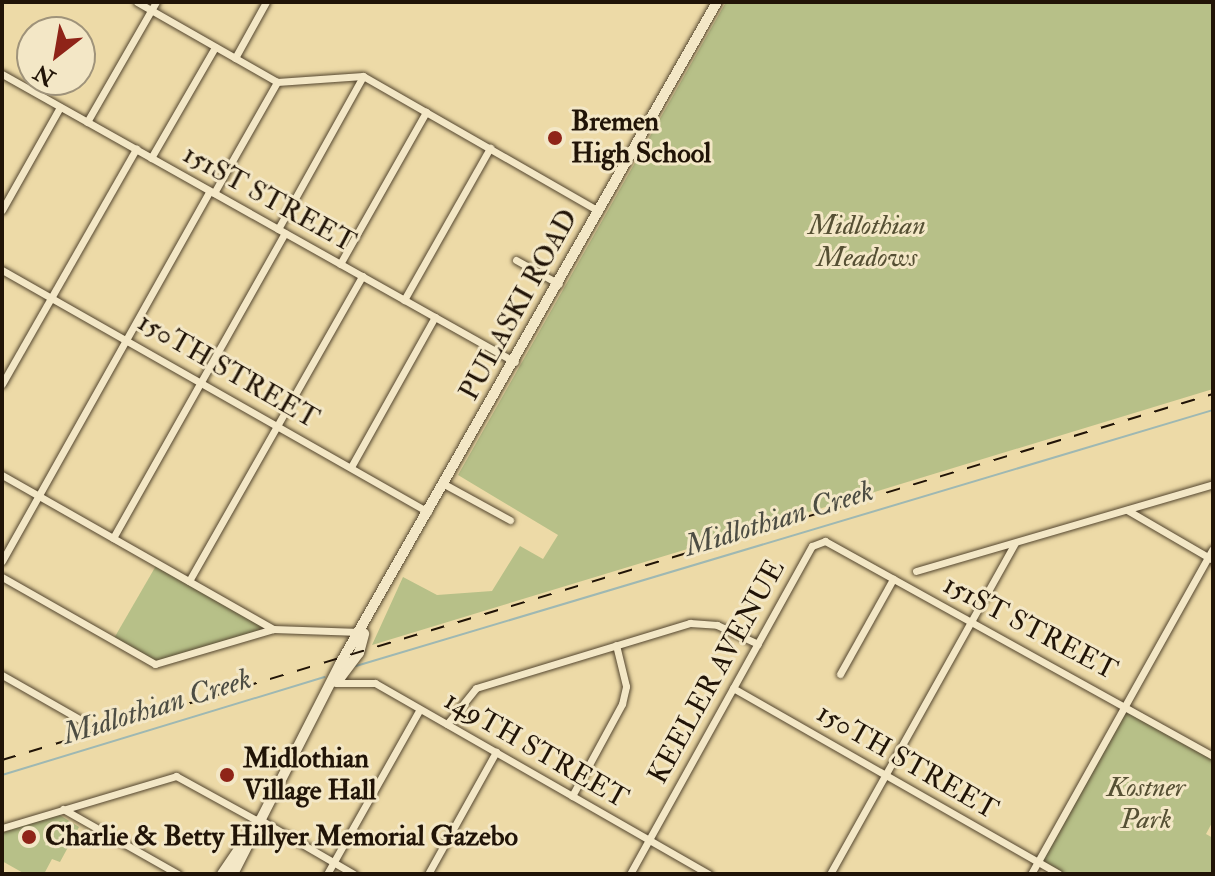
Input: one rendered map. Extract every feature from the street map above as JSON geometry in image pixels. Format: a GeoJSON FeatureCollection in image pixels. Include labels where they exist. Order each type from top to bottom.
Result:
{"type":"FeatureCollection","features":[{"type":"Feature","properties":{"kind":"main road","name":"PULASKI ROAD"},"geometry":{"type":"LineString","coordinates":[[233,874],[259,820],[336,683],[340,664],[364,632],[717,2]]}},
{"type":"Feature","properties":{"kind":"main road","name":"PULASKI ROAD"},"geometry":{"type":"LineString","coordinates":[[222,874],[259,820]]}},
{"type":"Feature","properties":{"kind":"street"},"geometry":{"type":"LineString","coordinates":[[137,2],[277,82],[363,76],[600,211]]}},
{"type":"Feature","properties":{"kind":"street"},"geometry":{"type":"LineString","coordinates":[[87,122],[156,2]]}},
{"type":"Feature","properties":{"kind":"street"},"geometry":{"type":"LineString","coordinates":[[235,58],[266,2]]}},
{"type":"Feature","properties":{"kind":"street"},"geometry":{"type":"LineString","coordinates":[[151,158],[215,47]]}},
{"type":"Feature","properties":{"kind":"street","name":"151ST STREET"},"geometry":{"type":"LineString","coordinates":[[2,74],[515,362]]}},
{"type":"Feature","properties":{"kind":"street"},"geometry":{"type":"LineString","coordinates":[[113,538],[202,381],[363,76]]}},
{"type":"Feature","properties":{"kind":"street"},"geometry":{"type":"LineString","coordinates":[[2,561],[127,338],[277,82]]}},
{"type":"Feature","properties":{"kind":"street"},"geometry":{"type":"LineString","coordinates":[[2,210],[60,107]]}},
{"type":"Feature","properties":{"kind":"street"},"geometry":{"type":"LineString","coordinates":[[340,264],[426,112]]}},
{"type":"Feature","properties":{"kind":"street"},"geometry":{"type":"LineString","coordinates":[[404,300],[490,148]]}},
{"type":"Feature","properties":{"kind":"street"},"geometry":{"type":"LineString","coordinates":[[2,384],[136,149]]}},
{"type":"Feature","properties":{"kind":"street"},"geometry":{"type":"LineString","coordinates":[[516,260],[559,284]]}},
{"type":"Feature","properties":{"kind":"street","name":"150TH STREET"},"geometry":{"type":"LineString","coordinates":[[2,270],[127,338],[431,513]]}},
{"type":"Feature","properties":{"kind":"street"},"geometry":{"type":"LineString","coordinates":[[189,581],[362,276]]}},
{"type":"Feature","properties":{"kind":"street"},"geometry":{"type":"LineString","coordinates":[[351,467],[435,317]]}},
{"type":"Feature","properties":{"kind":"street"},"geometry":{"type":"LineString","coordinates":[[2,475],[273,629]]}},
{"type":"Feature","properties":{"kind":"street"},"geometry":{"type":"LineString","coordinates":[[916,571],[1213,484]]}},
{"type":"Feature","properties":{"kind":"street"},"geometry":{"type":"LineString","coordinates":[[446,485],[510,520]]}},
{"type":"Feature","properties":{"kind":"street"},"geometry":{"type":"LineString","coordinates":[[1127,510],[1210,559]]}},
{"type":"Feature","properties":{"kind":"street","name":"151ST STREET"},"geometry":{"type":"LineString","coordinates":[[825,541],[969,623],[1125,704],[1213,756]]}},
{"type":"Feature","properties":{"kind":"street","name":"KEELER AVENUE"},"geometry":{"type":"LineString","coordinates":[[630,874],[812,546],[825,541]]}},
{"type":"Feature","properties":{"kind":"street"},"geometry":{"type":"LineString","coordinates":[[830,874],[1015,543]]}},
{"type":"Feature","properties":{"kind":"street"},"geometry":{"type":"LineString","coordinates":[[1031,874],[1213,549]]}},
{"type":"Feature","properties":{"kind":"street"},"geometry":{"type":"LineString","coordinates":[[2,577],[155,664],[273,629],[364,632]]}},
{"type":"Feature","properties":{"kind":"street"},"geometry":{"type":"LineString","coordinates":[[840,674],[893,579]]}},
{"type":"Feature","properties":{"kind":"street"},"geometry":{"type":"LineString","coordinates":[[447,724],[476,688],[703,622],[758,644]]}},
{"type":"Feature","properties":{"kind":"street"},"geometry":{"type":"LineString","coordinates":[[572,796],[622,704],[626,686],[616,645]]}},
{"type":"Feature","properties":{"kind":"street"},"geometry":{"type":"LineString","coordinates":[[2,675],[79,719]]}},
{"type":"Feature","properties":{"kind":"street","name":"149TH STREET"},"geometry":{"type":"LineString","coordinates":[[336,683],[375,683],[709,874]]}},
{"type":"Feature","properties":{"kind":"street","name":"150TH STREET"},"geometry":{"type":"LineString","coordinates":[[733,688],[1059,874]]}},
{"type":"Feature","properties":{"kind":"street"},"geometry":{"type":"LineString","coordinates":[[327,874],[420,709]]}},
{"type":"Feature","properties":{"kind":"street"},"geometry":{"type":"LineString","coordinates":[[428,874],[496,752]]}},
{"type":"Feature","properties":{"kind":"street"},"geometry":{"type":"LineString","coordinates":[[2,828],[176,776],[354,874]]}},
{"type":"Feature","properties":{"kind":"street"},"geometry":{"type":"LineString","coordinates":[[63,809],[178,874]]}},
{"type":"Feature","properties":{"kind":"green space","name":"Midlothian Meadows"},"geometry":{"type":"Polygon","coordinates":[[[726,2],[1213,2],[1213,389],[372,645],[403,577],[437,595],[492,591],[520,546],[543,559],[558,535],[458,475],[726,2]]]}},
{"type":"Feature","properties":{"kind":"green space"},"geometry":{"type":"Polygon","coordinates":[[[157,564],[273,629],[155,664],[113,640],[157,564]]]}},
{"type":"Feature","properties":{"kind":"green space","name":"Kostner Park"},"geometry":{"type":"Polygon","coordinates":[[[1125,704],[1213,756],[1213,821],[1206,834],[1213,838],[1213,874],[1059,874],[1038,862],[1125,704]]]}},
{"type":"Feature","properties":{"kind":"green space"},"geometry":{"type":"Polygon","coordinates":[[[58,814],[79,827],[60,862],[52,859],[44,874],[25,874],[2,861],[2,833],[58,814]]]}},
{"type":"Feature","properties":{"kind":"waterway","name":"Midlothian Creek"},"geometry":{"type":"LineString","coordinates":[[356,666],[1213,410]]}},
{"type":"Feature","properties":{"kind":"waterway","name":"Midlothian Creek"},"geometry":{"type":"LineString","coordinates":[[2,775],[324,677]]}},
{"type":"Feature","properties":{"kind":"railway"},"geometry":{"type":"LineString","coordinates":[[2,760],[1213,394]]}},
{"type":"Feature","properties":{"kind":"place","name":"Bremen High School"},"geometry":{"type":"Point","coordinates":[555,138]}},
{"type":"Feature","properties":{"kind":"place","name":"Midlothian Village Hall"},"geometry":{"type":"Point","coordinates":[227,775]}},
{"type":"Feature","properties":{"kind":"place","name":"Charlie & Betty Hillyer Memorial Gazebo"},"geometry":{"type":"Point","coordinates":[29,837]}}]}
